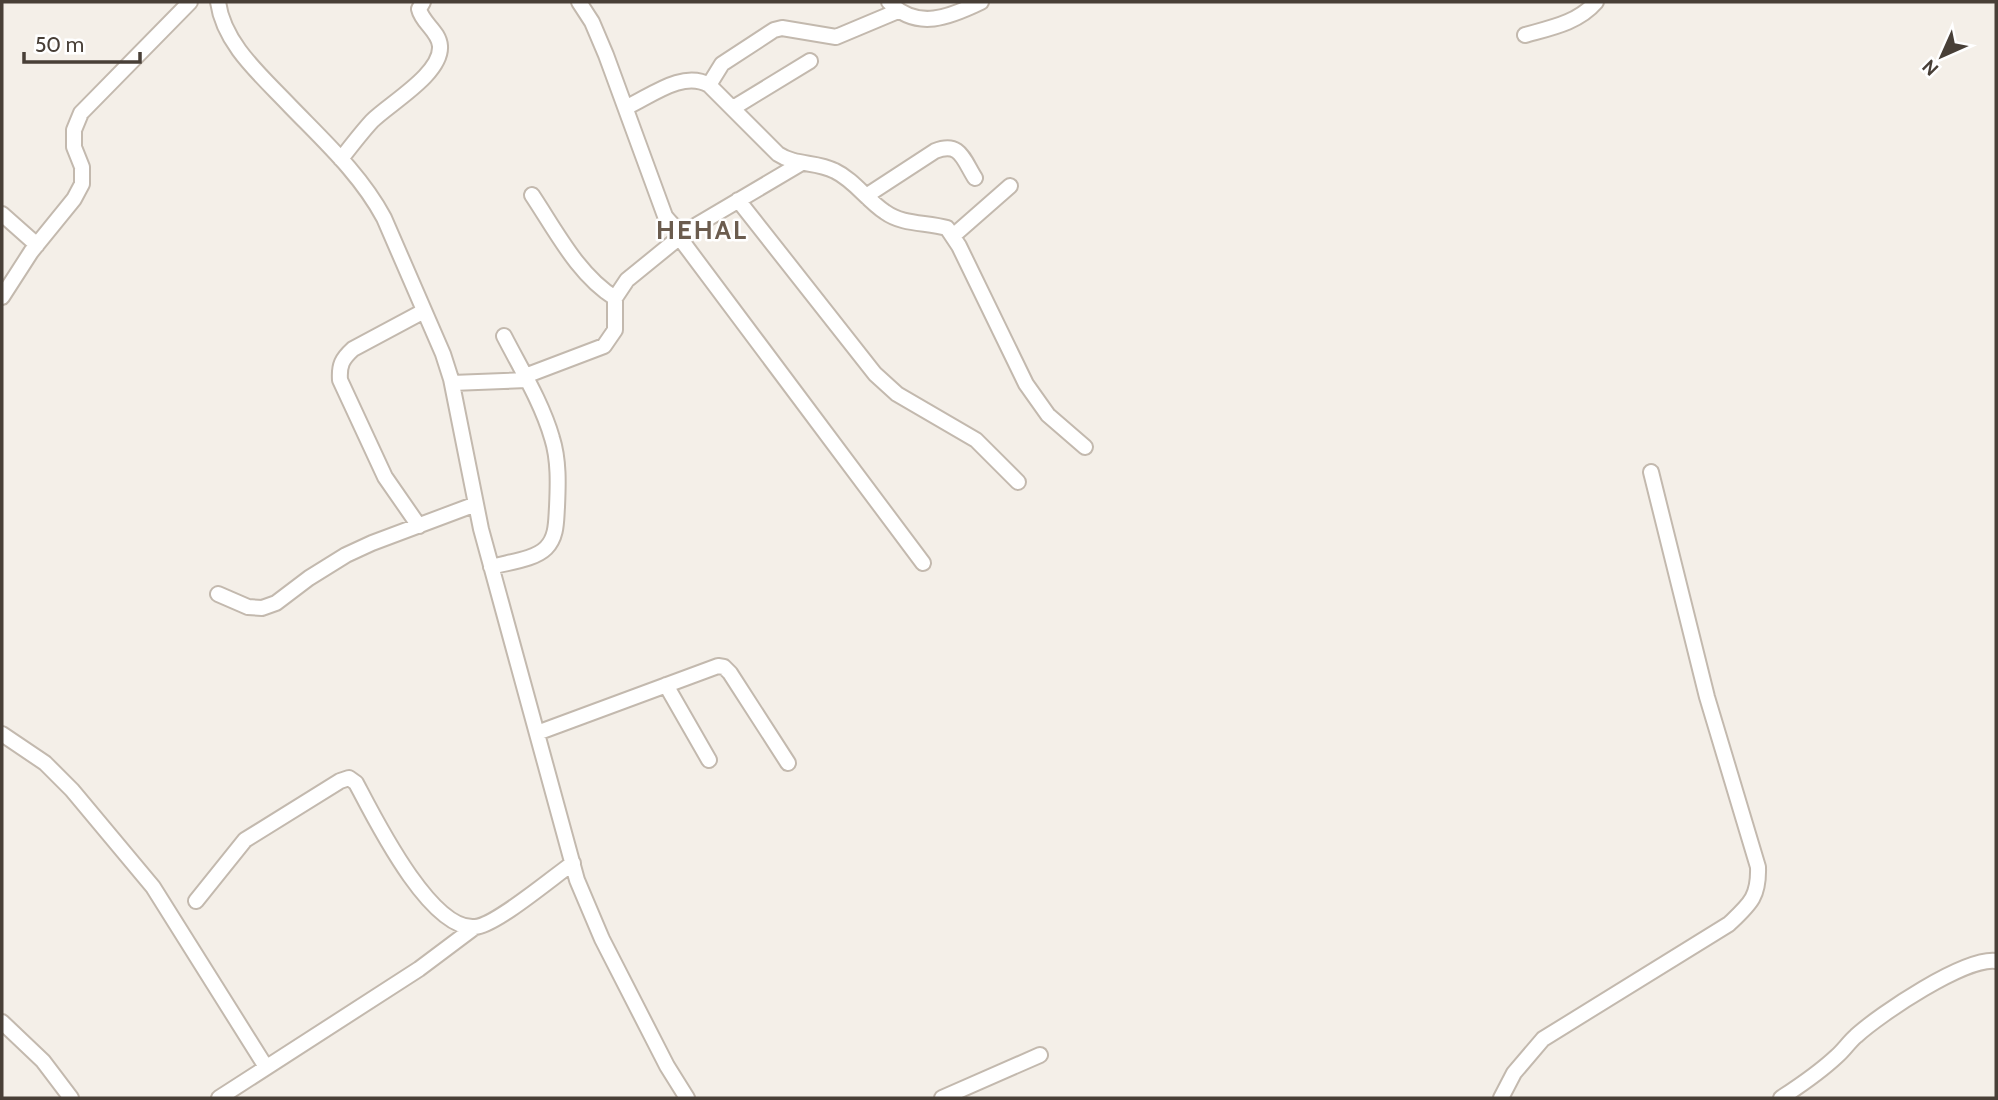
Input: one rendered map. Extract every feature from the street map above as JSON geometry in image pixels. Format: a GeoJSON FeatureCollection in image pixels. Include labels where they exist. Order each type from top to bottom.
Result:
{"type":"FeatureCollection","features":[{"type":"Feature","properties":{"kind":"street"},"geometry":{"type":"LineString","coordinates":[[2,297],[37,245],[74,200],[82,184],[82,167],[74,147],[74,130],[81,113],[190,2]]}},
{"type":"Feature","properties":{"kind":"street"},"geometry":{"type":"LineString","coordinates":[[218,2],[219,12],[230,37],[250,65],[360,180],[379,208],[443,354],[452,383],[491,567],[577,880],[602,939],[667,1066],[687,1098]]}},
{"type":"Feature","properties":{"kind":"street"},"geometry":{"type":"LineString","coordinates":[[341,159],[373,120],[426,75],[437,61],[440,48],[438,38],[421,16],[419,9],[423,2]]}},
{"type":"Feature","properties":{"kind":"street"},"geometry":{"type":"LineString","coordinates":[[709,85],[722,64],[774,30],[836,37],[894,6],[913,18],[926,20],[953,16],[981,2]]}},
{"type":"Feature","properties":{"kind":"street"},"geometry":{"type":"LineString","coordinates":[[1525,35],[1565,24],[1596,2]]}},
{"type":"Feature","properties":{"kind":"street"},"geometry":{"type":"LineString","coordinates":[[583,3],[626,107],[665,216],[674,227],[684,233],[923,563]]}},
{"type":"Feature","properties":{"kind":"street"},"geometry":{"type":"LineString","coordinates":[[733,108],[810,61]]}},
{"type":"Feature","properties":{"kind":"street"},"geometry":{"type":"LineString","coordinates":[[626,107],[690,79],[701,80],[778,154],[800,164],[833,170],[896,218],[947,228],[1032,394],[1048,415],[1085,447]]}},
{"type":"Feature","properties":{"kind":"street"},"geometry":{"type":"LineString","coordinates":[[866,196],[945,147],[953,147],[958,151],[975,177]]}},
{"type":"Feature","properties":{"kind":"street"},"geometry":{"type":"LineString","coordinates":[[452,383],[526,378],[604,346],[615,330],[615,298],[627,280],[684,233],[800,164]]}},
{"type":"Feature","properties":{"kind":"street"},"geometry":{"type":"LineString","coordinates":[[953,236],[1010,186]]}},
{"type":"Feature","properties":{"kind":"street"},"geometry":{"type":"LineString","coordinates":[[532,195],[593,283],[615,298]]}},
{"type":"Feature","properties":{"kind":"street"},"geometry":{"type":"LineString","coordinates":[[738,200],[875,374],[897,394],[976,440],[1018,482]]}},
{"type":"Feature","properties":{"kind":"street"},"geometry":{"type":"LineString","coordinates":[[2,214],[37,245]]}},
{"type":"Feature","properties":{"kind":"street"},"geometry":{"type":"LineString","coordinates":[[419,526],[375,459],[340,380],[339,368],[343,358],[353,349],[424,311]]}},
{"type":"Feature","properties":{"kind":"street"},"geometry":{"type":"LineString","coordinates":[[491,567],[537,554],[553,539],[556,524],[558,486],[553,439],[504,336]]}},
{"type":"Feature","properties":{"kind":"street"},"geometry":{"type":"LineString","coordinates":[[1501,1098],[1514,1073],[1543,1039],[1729,924],[1747,907],[1759,887],[1758,867],[1707,697],[1651,472]]}},
{"type":"Feature","properties":{"kind":"street"},"geometry":{"type":"LineString","coordinates":[[218,594],[248,607],[262,608],[276,603],[346,555],[476,504]]}},
{"type":"Feature","properties":{"kind":"street"},"geometry":{"type":"LineString","coordinates":[[537,733],[709,668],[724,667],[788,763]]}},
{"type":"Feature","properties":{"kind":"street"},"geometry":{"type":"LineString","coordinates":[[666,684],[709,760]]}},
{"type":"Feature","properties":{"kind":"street"},"geometry":{"type":"LineString","coordinates":[[2,734],[45,763],[72,790],[153,887],[266,1067]]}},
{"type":"Feature","properties":{"kind":"street"},"geometry":{"type":"LineString","coordinates":[[196,901],[245,840],[349,778],[356,783],[386,839],[439,912],[460,925],[475,927]]}},
{"type":"Feature","properties":{"kind":"street"},"geometry":{"type":"LineString","coordinates":[[219,1098],[238,1093],[266,1067],[419,969],[475,927],[491,922],[573,863]]}},
{"type":"Feature","properties":{"kind":"street"},"geometry":{"type":"LineString","coordinates":[[1781,1098],[1820,1071],[1855,1037],[1897,1006],[1958,970],[1978,962],[1996,961]]}},
{"type":"Feature","properties":{"kind":"street"},"geometry":{"type":"LineString","coordinates":[[2,1022],[43,1061],[71,1098]]}},
{"type":"Feature","properties":{"kind":"street"},"geometry":{"type":"LineString","coordinates":[[942,1098],[1040,1055]]}},
{"type":"Feature","properties":{"kind":"district","name":"HEHAL"},"geometry":{"type":"Point","coordinates":[702,230]}}]}
